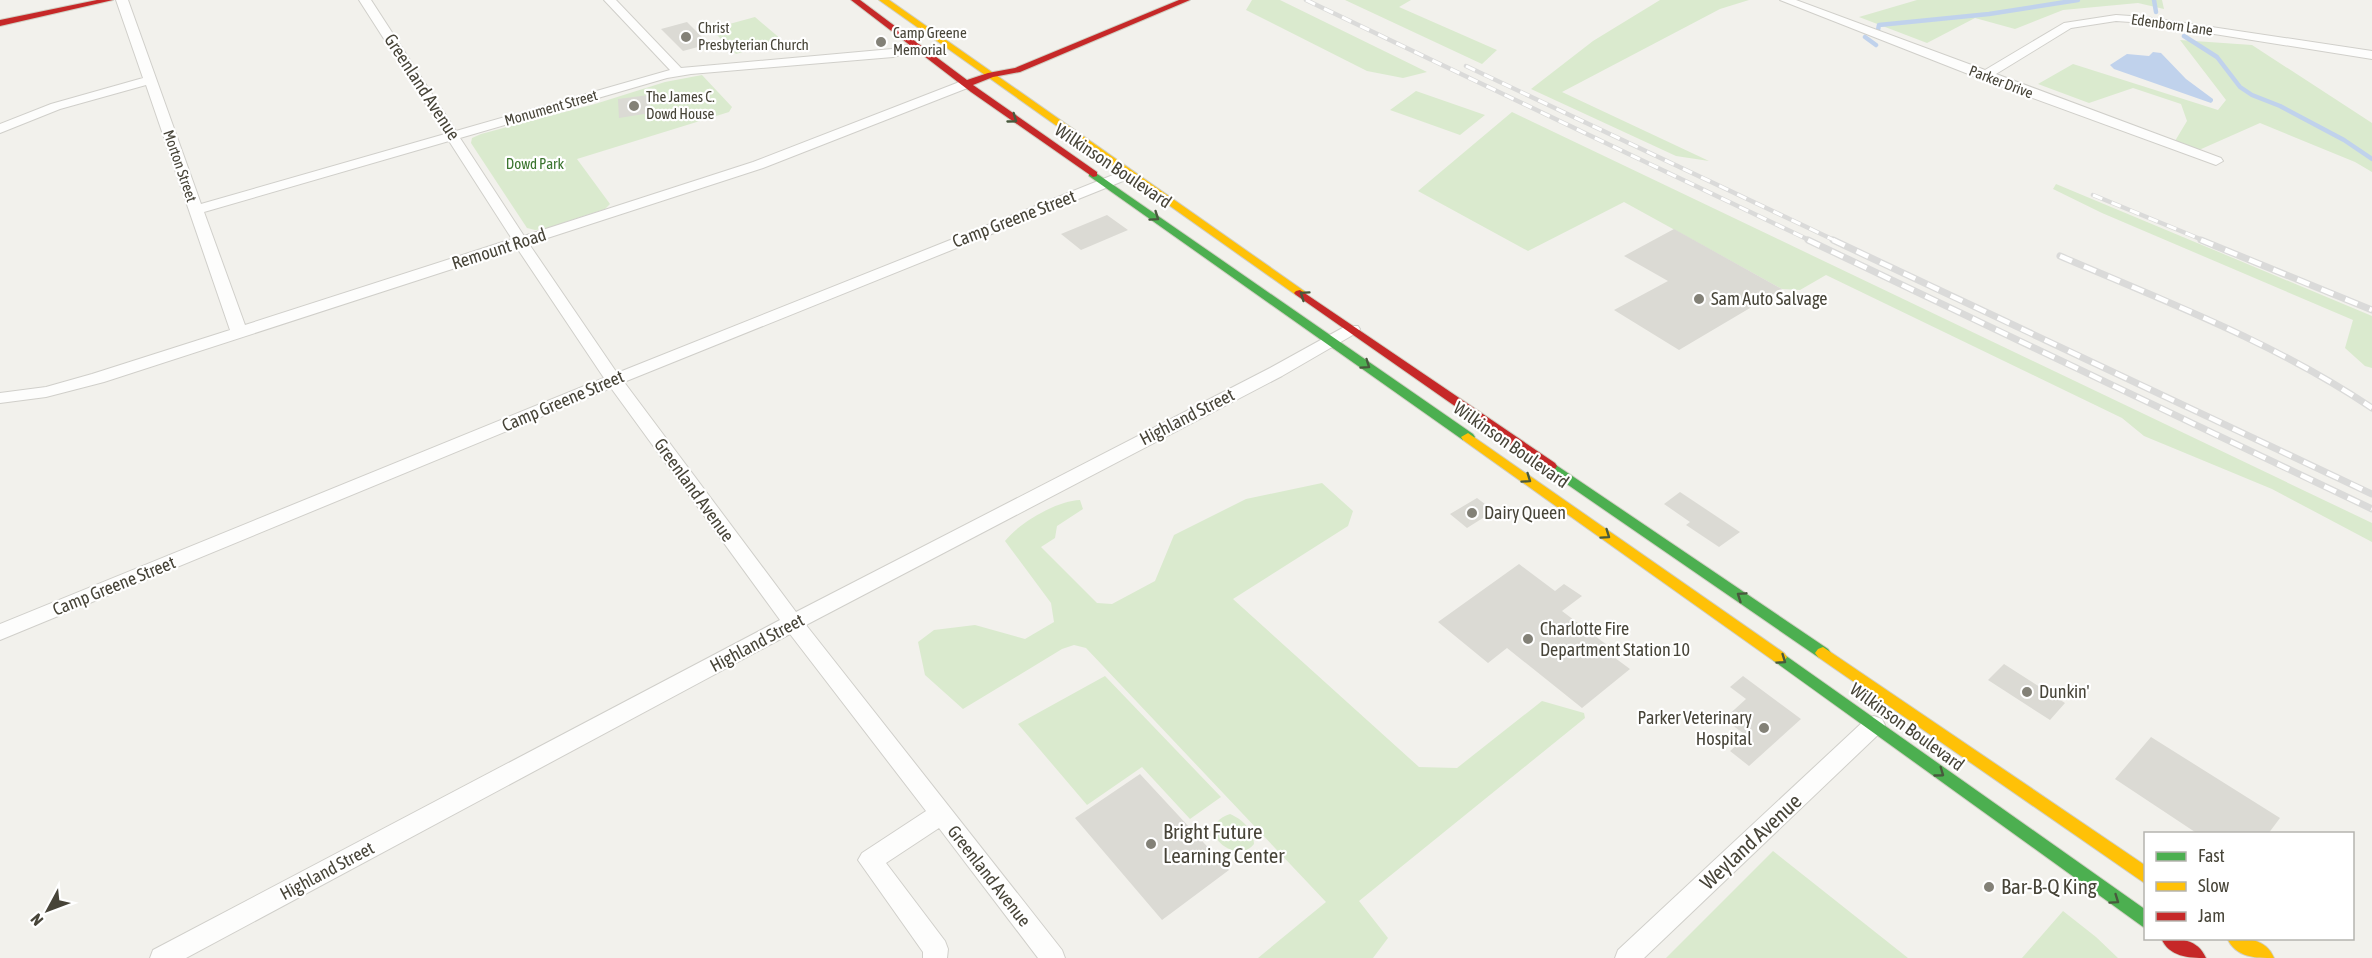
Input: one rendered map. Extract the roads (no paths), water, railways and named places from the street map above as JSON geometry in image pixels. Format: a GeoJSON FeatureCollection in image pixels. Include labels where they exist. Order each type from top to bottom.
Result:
{"type":"FeatureCollection","features":[{"type":"Feature","properties":{"kind":"main road"},"geometry":{"type":"LineString","coordinates":[[0,24],[109,0]]}},
{"type":"Feature","properties":{"kind":"main road","name":"Wilkinson Boulevard"},"geometry":{"type":"LineString","coordinates":[[855,0],[1071,162],[1107,183],[1332,341],[1874,725],[2144,920]]}},
{"type":"Feature","properties":{"kind":"main road","name":"Wilkinson Boulevard"},"geometry":{"type":"LineString","coordinates":[[883,0],[1128,174],[2144,876]]}},
{"type":"Feature","properties":{"kind":"main road","name":"Remount Road"},"geometry":{"type":"LineString","coordinates":[[966,84],[991,75],[1017,70],[1186,0]]}},
{"type":"Feature","properties":{"kind":"main road"},"geometry":{"type":"LineString","coordinates":[[1680,587],[1801,656],[1831,676]]}},
{"type":"Feature","properties":{"kind":"main road"},"geometry":{"type":"LineString","coordinates":[[1852,691],[1895,702]]}},
{"type":"Feature","properties":{"kind":"main road"},"geometry":{"type":"LineString","coordinates":[[1874,725],[1879,721],[1888,722],[1913,736]]}},
{"type":"Feature","properties":{"kind":"main road"},"geometry":{"type":"LineString","coordinates":[[1954,760],[2144,876]]}},
{"type":"Feature","properties":{"kind":"main road"},"geometry":{"type":"LineString","coordinates":[[2171,940],[2197,958]]}},
{"type":"Feature","properties":{"kind":"main road"},"geometry":{"type":"LineString","coordinates":[[2238,940],[2265,958]]}},
{"type":"Feature","properties":{"kind":"street","name":"Morton Street"},"geometry":{"type":"LineString","coordinates":[[122,0],[239,332]]}},
{"type":"Feature","properties":{"kind":"street","name":"Greenland Avenue"},"geometry":{"type":"LineString","coordinates":[[365,0],[521,242],[614,380],[794,624],[1053,958]]}},
{"type":"Feature","properties":{"kind":"street"},"geometry":{"type":"LineString","coordinates":[[610,0],[678,72]]}},
{"type":"Feature","properties":{"kind":"street","name":"Parker Drive"},"geometry":{"type":"LineString","coordinates":[[1786,0],[2216,161]]}},
{"type":"Feature","properties":{"kind":"street","name":"Edenborn Lane"},"geometry":{"type":"LineString","coordinates":[[1985,76],[2068,25],[2089,20],[2116,18],[2145,20],[2372,56]]}},
{"type":"Feature","properties":{"kind":"street","name":"Monument Street"},"geometry":{"type":"LineString","coordinates":[[195,210],[678,72],[893,53],[915,47]]}},
{"type":"Feature","properties":{"kind":"street"},"geometry":{"type":"LineString","coordinates":[[0,129],[72,100],[151,80]]}},
{"type":"Feature","properties":{"kind":"street","name":"Remount Road"},"geometry":{"type":"LineString","coordinates":[[0,398],[46,392],[75,385],[758,165],[966,84]]}},
{"type":"Feature","properties":{"kind":"street","name":"Camp Greene Street"},"geometry":{"type":"LineString","coordinates":[[0,632],[614,380],[1128,174]]}},
{"type":"Feature","properties":{"kind":"street","name":"Highland Street"},"geometry":{"type":"LineString","coordinates":[[162,958],[1352,329]]}},
{"type":"Feature","properties":{"kind":"street","name":"Weyland Avenue"},"geometry":{"type":"LineString","coordinates":[[1627,958],[1874,725]]}},
{"type":"Feature","properties":{"kind":"street"},"geometry":{"type":"LineString","coordinates":[[935,958],[936,949],[870,860],[941,814]]}},
{"type":"Feature","properties":{"kind":"water"},"geometry":{"type":"Polygon","coordinates":[[[2153,52],[2161,53],[2186,79],[2213,101],[2211,103],[2114,69],[2110,65],[2127,54],[2149,56],[2153,52]]]}},
{"type":"Feature","properties":{"kind":"waterway"},"geometry":{"type":"LineString","coordinates":[[1878,30],[1879,25],[1989,14],[2078,0]]}},
{"type":"Feature","properties":{"kind":"waterway"},"geometry":{"type":"LineString","coordinates":[[2154,0],[2156,12]]}},
{"type":"Feature","properties":{"kind":"waterway"},"geometry":{"type":"LineString","coordinates":[[2184,36],[2217,57],[2240,87],[2252,95],[2280,106],[2344,140],[2372,159]]}},
{"type":"Feature","properties":{"kind":"waterway"},"geometry":{"type":"LineString","coordinates":[[1865,37],[1876,45]]}},
{"type":"Feature","properties":{"kind":"railway"},"geometry":{"type":"LineString","coordinates":[[1306,0],[1811,241]]}},
{"type":"Feature","properties":{"kind":"railway"},"geometry":{"type":"LineString","coordinates":[[1466,66],[1836,241]]}},
{"type":"Feature","properties":{"kind":"railway"},"geometry":{"type":"LineString","coordinates":[[2093,195],[2205,241]]}},
{"type":"Feature","properties":{"kind":"railway"},"geometry":{"type":"LineString","coordinates":[[1808,240],[2372,509]]}},
{"type":"Feature","properties":{"kind":"railway"},"geometry":{"type":"LineString","coordinates":[[1833,240],[2372,494]]}},
{"type":"Feature","properties":{"kind":"railway"},"geometry":{"type":"LineString","coordinates":[[2201,240],[2372,310]]}},
{"type":"Feature","properties":{"kind":"railway"},"geometry":{"type":"LineString","coordinates":[[2060,256],[2259,343],[2372,408]]}},
{"type":"Feature","properties":{"kind":"place","name":"Christ Presbyterian Church"},"geometry":{"type":"Point","coordinates":[686,37]}},
{"type":"Feature","properties":{"kind":"place","name":"Camp Greene Memorial"},"geometry":{"type":"Point","coordinates":[881,42]}},
{"type":"Feature","properties":{"kind":"place","name":"The James C. Dowd House"},"geometry":{"type":"Point","coordinates":[634,106]}},
{"type":"Feature","properties":{"kind":"place","name":"Sam Auto Salvage"},"geometry":{"type":"Point","coordinates":[1699,299]}},
{"type":"Feature","properties":{"kind":"place","name":"Dairy Queen"},"geometry":{"type":"Point","coordinates":[1472,513]}},
{"type":"Feature","properties":{"kind":"place","name":"Charlotte Fire Department Station 10"},"geometry":{"type":"Point","coordinates":[1528,639]}},
{"type":"Feature","properties":{"kind":"place","name":"Dunkin'"},"geometry":{"type":"Point","coordinates":[2027,692]}},
{"type":"Feature","properties":{"kind":"place","name":"Parker Veterinary Hospital"},"geometry":{"type":"Point","coordinates":[1764,728]}},
{"type":"Feature","properties":{"kind":"place","name":"Bright Future Learning Center"},"geometry":{"type":"Point","coordinates":[1151,844]}},
{"type":"Feature","properties":{"kind":"place","name":"Bar-B-Q King"},"geometry":{"type":"Point","coordinates":[1989,887]}},
{"type":"Feature","properties":{"kind":"park label","name":"Dowd Park"},"geometry":{"type":"Point","coordinates":[535,164]}}]}
